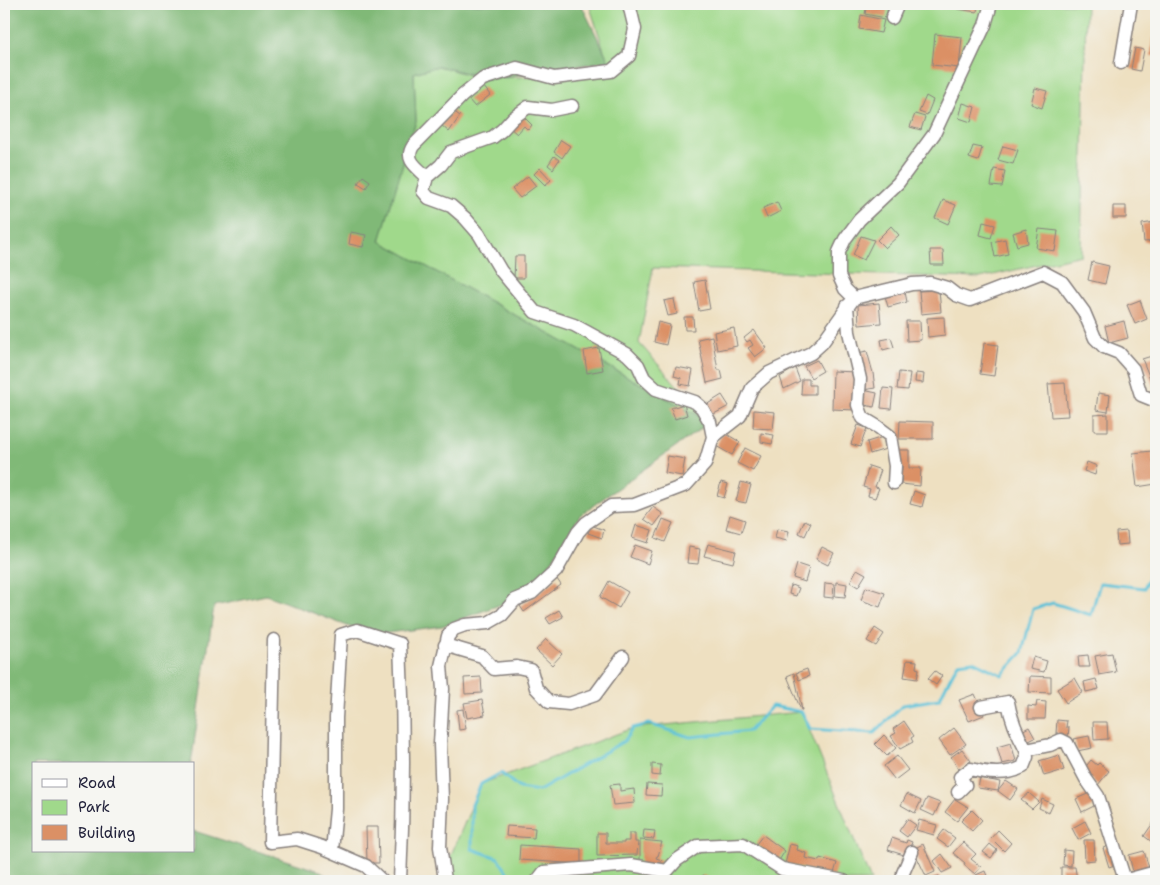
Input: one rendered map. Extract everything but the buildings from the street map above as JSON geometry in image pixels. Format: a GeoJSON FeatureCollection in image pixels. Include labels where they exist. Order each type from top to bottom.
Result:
{"type":"FeatureCollection","features":[{"type":"Feature","properties":{"kind":"street"},"geometry":{"type":"LineString","coordinates":[[427,177],[410,158],[409,152],[462,96],[483,79],[517,68],[554,78],[611,72],[629,56],[634,30],[629,4]]}},
{"type":"Feature","properties":{"kind":"street"},"geometry":{"type":"LineString","coordinates":[[892,18],[898,4]]}},
{"type":"Feature","properties":{"kind":"street"},"geometry":{"type":"LineString","coordinates":[[894,482],[895,466],[890,436],[878,426],[863,418],[858,405],[860,379],[849,332],[850,302],[839,276],[840,252],[845,239],[859,220],[898,183],[934,134],[985,25],[991,4]]}},
{"type":"Feature","properties":{"kind":"street"},"geometry":{"type":"LineString","coordinates":[[1121,63],[1131,4]]}},
{"type":"Feature","properties":{"kind":"street"},"geometry":{"type":"LineString","coordinates":[[447,881],[440,848],[442,799],[440,744],[443,689],[441,666],[448,636],[454,629],[464,625],[488,623],[502,615],[515,600],[532,593],[556,571],[578,532],[586,522],[611,506],[634,505],[686,485],[704,464],[713,437],[710,422],[702,408],[695,402],[656,389],[644,378],[638,365],[627,354],[574,325],[535,312],[501,271],[479,234],[465,218],[451,206],[429,198],[423,191],[427,177],[441,165],[451,152],[493,137],[528,107],[552,110],[572,106]]}},
{"type":"Feature","properties":{"kind":"street"},"geometry":{"type":"LineString","coordinates":[[713,437],[740,416],[752,388],[769,373],[811,353],[822,343],[850,302],[912,284],[930,283],[947,288],[956,295],[970,300],[1043,272],[1062,282],[1084,312],[1095,338],[1104,347],[1119,353],[1132,369],[1141,394],[1156,401]]}},
{"type":"Feature","properties":{"kind":"street"},"geometry":{"type":"LineString","coordinates":[[332,851],[336,809],[336,718],[341,635],[357,630],[400,644],[402,686],[402,850],[400,881]]}},
{"type":"Feature","properties":{"kind":"street"},"geometry":{"type":"LineString","coordinates":[[274,640],[270,842],[297,839],[332,851],[366,866],[382,881]]}},
{"type":"Feature","properties":{"kind":"street"},"geometry":{"type":"LineString","coordinates":[[445,645],[482,656],[494,669],[517,667],[531,670],[536,688],[549,702],[569,704],[595,695],[623,657]]}},
{"type":"Feature","properties":{"kind":"street"},"geometry":{"type":"LineString","coordinates":[[958,792],[965,785],[960,777],[971,769],[983,773],[1017,771],[1023,768],[1028,757],[1017,734],[1008,702],[981,706]]}},
{"type":"Feature","properties":{"kind":"street"},"geometry":{"type":"LineString","coordinates":[[1026,750],[1050,745],[1061,740],[1067,743],[1086,779],[1098,796],[1124,881],[1156,872]]}},
{"type":"Feature","properties":{"kind":"street"},"geometry":{"type":"LineString","coordinates":[[537,881],[544,872],[631,865],[667,871],[677,860],[698,846],[743,844],[782,869],[844,881]]}},
{"type":"Feature","properties":{"kind":"street"},"geometry":{"type":"LineString","coordinates":[[902,881],[912,852]]}},
{"type":"Feature","properties":{"kind":"green space"},"geometry":{"type":"Polygon","coordinates":[[[4,4],[581,4],[609,61],[490,79],[438,66],[414,73],[416,121],[380,241],[710,422],[580,515],[532,593],[442,626],[371,635],[266,595],[214,606],[191,762],[32,762],[32,852],[195,852],[195,831],[320,871],[333,881],[4,881],[4,4]]]}},
{"type":"Feature","properties":{"kind":"green space"},"geometry":{"type":"Polygon","coordinates":[[[589,4],[1086,4],[1081,255],[980,278],[653,268],[639,343],[710,422],[380,241],[416,121],[414,73],[438,66],[483,79],[611,72],[589,4]]]}},
{"type":"Feature","properties":{"kind":"green space"},"geometry":{"type":"Polygon","coordinates":[[[802,712],[871,881],[440,881],[481,784],[633,728],[802,712]]]}},
{"type":"Feature","properties":{"kind":"waterway"},"geometry":{"type":"LineString","coordinates":[[513,881],[498,858],[472,849],[472,805],[481,784],[501,773],[519,788],[539,791],[624,741],[633,728],[649,724],[690,737],[749,731],[772,706],[802,712],[810,729],[874,733],[903,705],[939,699],[958,663],[973,661],[1002,675],[1022,653],[1033,609],[1053,603],[1091,615],[1100,583],[1144,588],[1156,564]]}}]}
